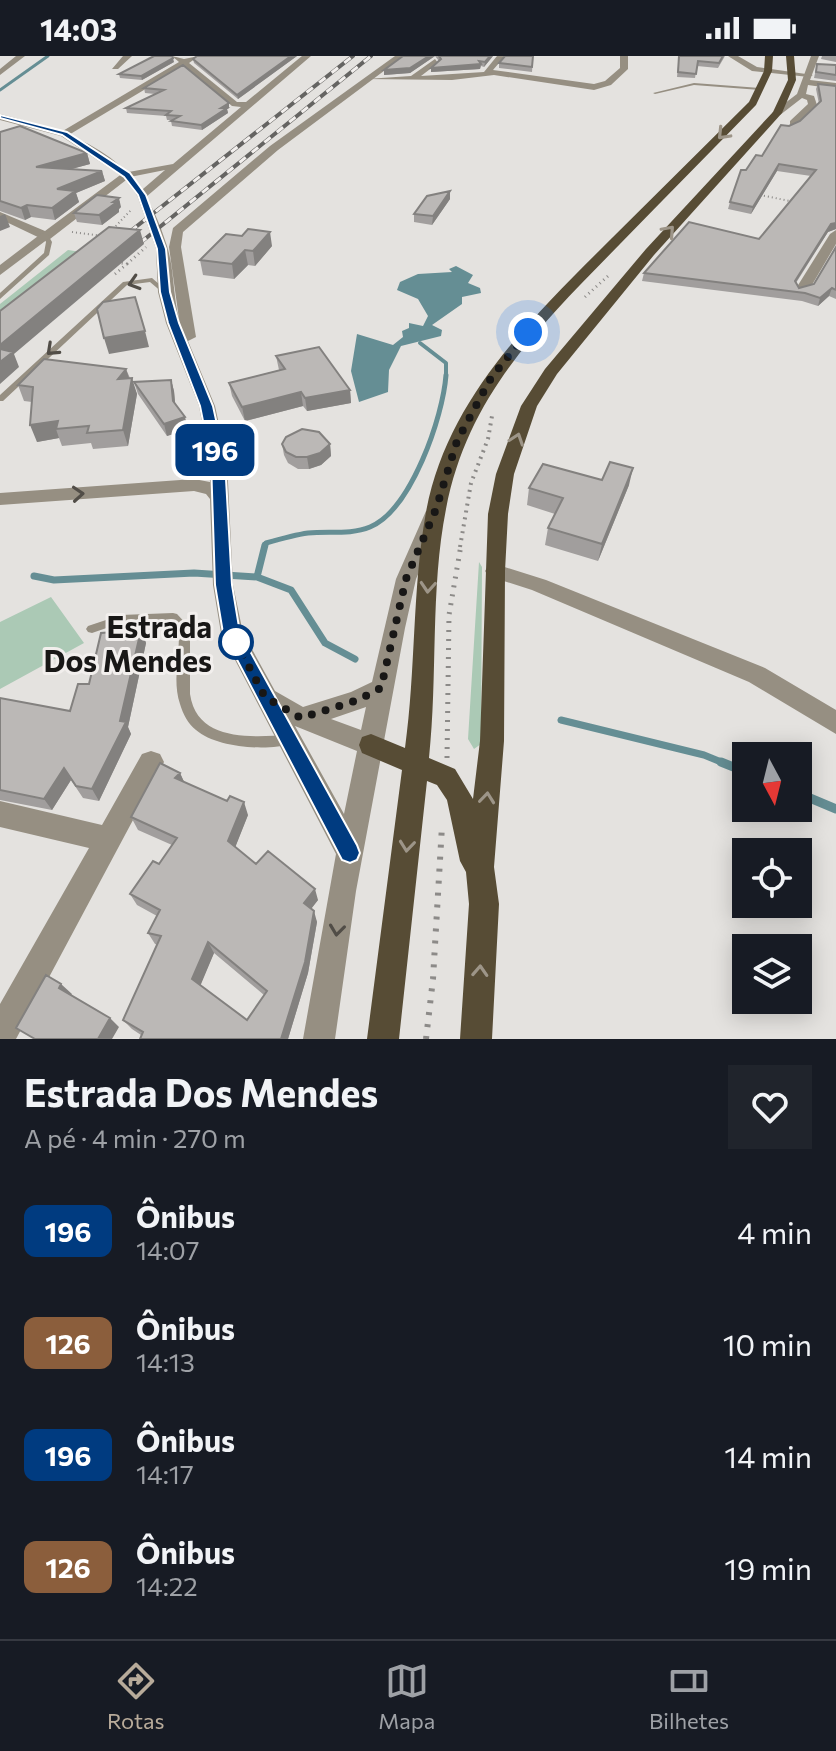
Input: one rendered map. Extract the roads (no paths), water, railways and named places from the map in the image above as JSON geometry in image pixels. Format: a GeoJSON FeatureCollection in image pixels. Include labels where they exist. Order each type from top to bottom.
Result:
{"type":"FeatureCollection","features":[{"type":"Feature","properties":{"kind":"main road"},"geometry":{"type":"LineString","coordinates":[[476,1039],[484,904],[480,867],[492,741],[495,571],[498,514],[505,474],[529,406],[551,372],[610,299],[777,113],[792,80],[790,56]]}},
{"type":"Feature","properties":{"kind":"main road"},"geometry":{"type":"LineString","coordinates":[[383,1039],[417,766],[428,580],[436,509],[457,441],[478,399],[506,358],[655,199],[740,117],[766,72],[748,67]]}},
{"type":"Feature","properties":{"kind":"main road"},"geometry":{"type":"LineString","coordinates":[[371,745],[446,777],[457,788],[484,904]]}},
{"type":"Feature","properties":{"kind":"street"},"geometry":{"type":"LineString","coordinates":[[0,73],[21,56]]}},
{"type":"Feature","properties":{"kind":"street"},"geometry":{"type":"LineString","coordinates":[[115,67],[128,56]]}},
{"type":"Feature","properties":{"kind":"street"},"geometry":{"type":"LineString","coordinates":[[64,134],[180,60],[195,56]]}},
{"type":"Feature","properties":{"kind":"street"},"geometry":{"type":"LineString","coordinates":[[93,202],[134,198],[307,56]]}},
{"type":"Feature","properties":{"kind":"street"},"geometry":{"type":"LineString","coordinates":[[193,370],[175,234],[274,148],[400,56]]}},
{"type":"Feature","properties":{"kind":"street"},"geometry":{"type":"LineString","coordinates":[[491,74],[487,70],[501,56]]}},
{"type":"Feature","properties":{"kind":"street"},"geometry":{"type":"LineString","coordinates":[[370,79],[491,74],[599,87],[624,69],[624,56]]}},
{"type":"Feature","properties":{"kind":"street"},"geometry":{"type":"LineString","coordinates":[[732,56],[754,62],[766,72],[792,73],[836,86]]}},
{"type":"Feature","properties":{"kind":"street"},"geometry":{"type":"LineString","coordinates":[[732,56],[748,67]]}},
{"type":"Feature","properties":{"kind":"street"},"geometry":{"type":"LineString","coordinates":[[777,113],[793,105],[801,95],[813,59],[824,62]]}},
{"type":"Feature","properties":{"kind":"street"},"geometry":{"type":"LineString","coordinates":[[180,60],[235,104],[246,105]]}},
{"type":"Feature","properties":{"kind":"street"},"geometry":{"type":"LineString","coordinates":[[412,79],[435,61]]}},
{"type":"Feature","properties":{"kind":"street"},"geometry":{"type":"LineString","coordinates":[[793,123],[813,105],[811,98],[801,95]]}},
{"type":"Feature","properties":{"kind":"street"},"geometry":{"type":"LineString","coordinates":[[0,117],[64,134],[127,175],[134,198],[155,230],[162,249],[165,292],[173,323],[207,406],[218,464],[223,585],[232,633],[265,697],[296,729],[350,853]]}},
{"type":"Feature","properties":{"kind":"street"},"geometry":{"type":"LineString","coordinates":[[155,230],[171,226],[266,150],[274,148]]}},
{"type":"Feature","properties":{"kind":"street"},"geometry":{"type":"LineString","coordinates":[[0,271],[127,175],[182,161]]}},
{"type":"Feature","properties":{"kind":"street"},"geometry":{"type":"LineString","coordinates":[[0,215],[52,232]]}},
{"type":"Feature","properties":{"kind":"street"},"geometry":{"type":"LineString","coordinates":[[802,290],[836,234]]}},
{"type":"Feature","properties":{"kind":"street"},"geometry":{"type":"LineString","coordinates":[[194,485],[213,475],[218,464]]}},
{"type":"Feature","properties":{"kind":"street"},"geometry":{"type":"LineString","coordinates":[[0,499],[194,485],[212,489],[220,498]]}},
{"type":"Feature","properties":{"kind":"street"},"geometry":{"type":"LineString","coordinates":[[319,1039],[381,688],[406,579],[436,509]]}},
{"type":"Feature","properties":{"kind":"street"},"geometry":{"type":"LineString","coordinates":[[495,571],[554,591],[757,675],[836,723]]}},
{"type":"Feature","properties":{"kind":"street"},"geometry":{"type":"LineString","coordinates":[[296,729],[381,688]]}},
{"type":"Feature","properties":{"kind":"street"},"geometry":{"type":"LineString","coordinates":[[296,729],[371,745]]}},
{"type":"Feature","properties":{"kind":"street"},"geometry":{"type":"LineString","coordinates":[[0,1036],[151,762]]}},
{"type":"Feature","properties":{"kind":"street"},"geometry":{"type":"LineString","coordinates":[[0,814],[109,840]]}},
{"type":"Feature","properties":{"kind":"lane"},"geometry":{"type":"LineString","coordinates":[[655,93],[766,72]]}},
{"type":"Feature","properties":{"kind":"lane"},"geometry":{"type":"LineString","coordinates":[[0,297],[47,254],[52,232]]}},
{"type":"Feature","properties":{"kind":"lane"},"geometry":{"type":"LineString","coordinates":[[0,399],[125,283],[152,280],[165,292]]}},
{"type":"Feature","properties":{"kind":"lane"},"geometry":{"type":"LineString","coordinates":[[92,629],[121,619],[173,617],[184,628],[185,703],[196,723],[215,736],[256,743],[296,729]]}},
{"type":"Feature","properties":{"kind":"water"},"geometry":{"type":"Polygon","coordinates":[[[456,266],[473,275],[468,283],[480,288],[481,293],[462,297],[462,304],[432,325],[442,330],[441,336],[401,346],[389,370],[388,392],[359,402],[351,371],[357,334],[393,345],[403,337],[402,331],[409,328],[409,323],[423,326],[428,316],[418,299],[397,290],[400,282],[418,274],[452,272],[449,269],[456,266]]]}},
{"type":"Feature","properties":{"kind":"waterway"},"geometry":{"type":"LineString","coordinates":[[0,90],[48,56]]}},
{"type":"Feature","properties":{"kind":"waterway"},"geometry":{"type":"LineString","coordinates":[[420,343],[446,363],[446,375]]}},
{"type":"Feature","properties":{"kind":"waterway"},"geometry":{"type":"LineString","coordinates":[[265,547],[266,543],[303,534],[363,529],[385,517],[399,502],[422,460],[439,414],[446,375]]}},
{"type":"Feature","properties":{"kind":"waterway"},"geometry":{"type":"LineString","coordinates":[[257,577],[265,545]]}},
{"type":"Feature","properties":{"kind":"waterway"},"geometry":{"type":"LineString","coordinates":[[34,576],[54,580],[194,573],[257,577]]}},
{"type":"Feature","properties":{"kind":"waterway"},"geometry":{"type":"LineString","coordinates":[[257,577],[291,590],[325,643],[355,659]]}},
{"type":"Feature","properties":{"kind":"waterway"},"geometry":{"type":"LineString","coordinates":[[561,720],[704,755],[726,764]]}},
{"type":"Feature","properties":{"kind":"waterway"},"geometry":{"type":"LineString","coordinates":[[721,762],[726,764]]}},
{"type":"Feature","properties":{"kind":"waterway"},"geometry":{"type":"LineString","coordinates":[[726,764],[732,766]]}},
{"type":"Feature","properties":{"kind":"waterway"},"geometry":{"type":"LineString","coordinates":[[812,799],[836,809]]}},
{"type":"Feature","properties":{"kind":"railway"},"geometry":{"type":"LineString","coordinates":[[118,241],[353,56]]}},
{"type":"Feature","properties":{"kind":"railway"},"geometry":{"type":"LineString","coordinates":[[140,243],[371,56]]}},
{"type":"Feature","properties":{"kind":"place","name":"Estrada Dos Mendes"},"geometry":{"type":"Point","coordinates":[236,642]}}]}
